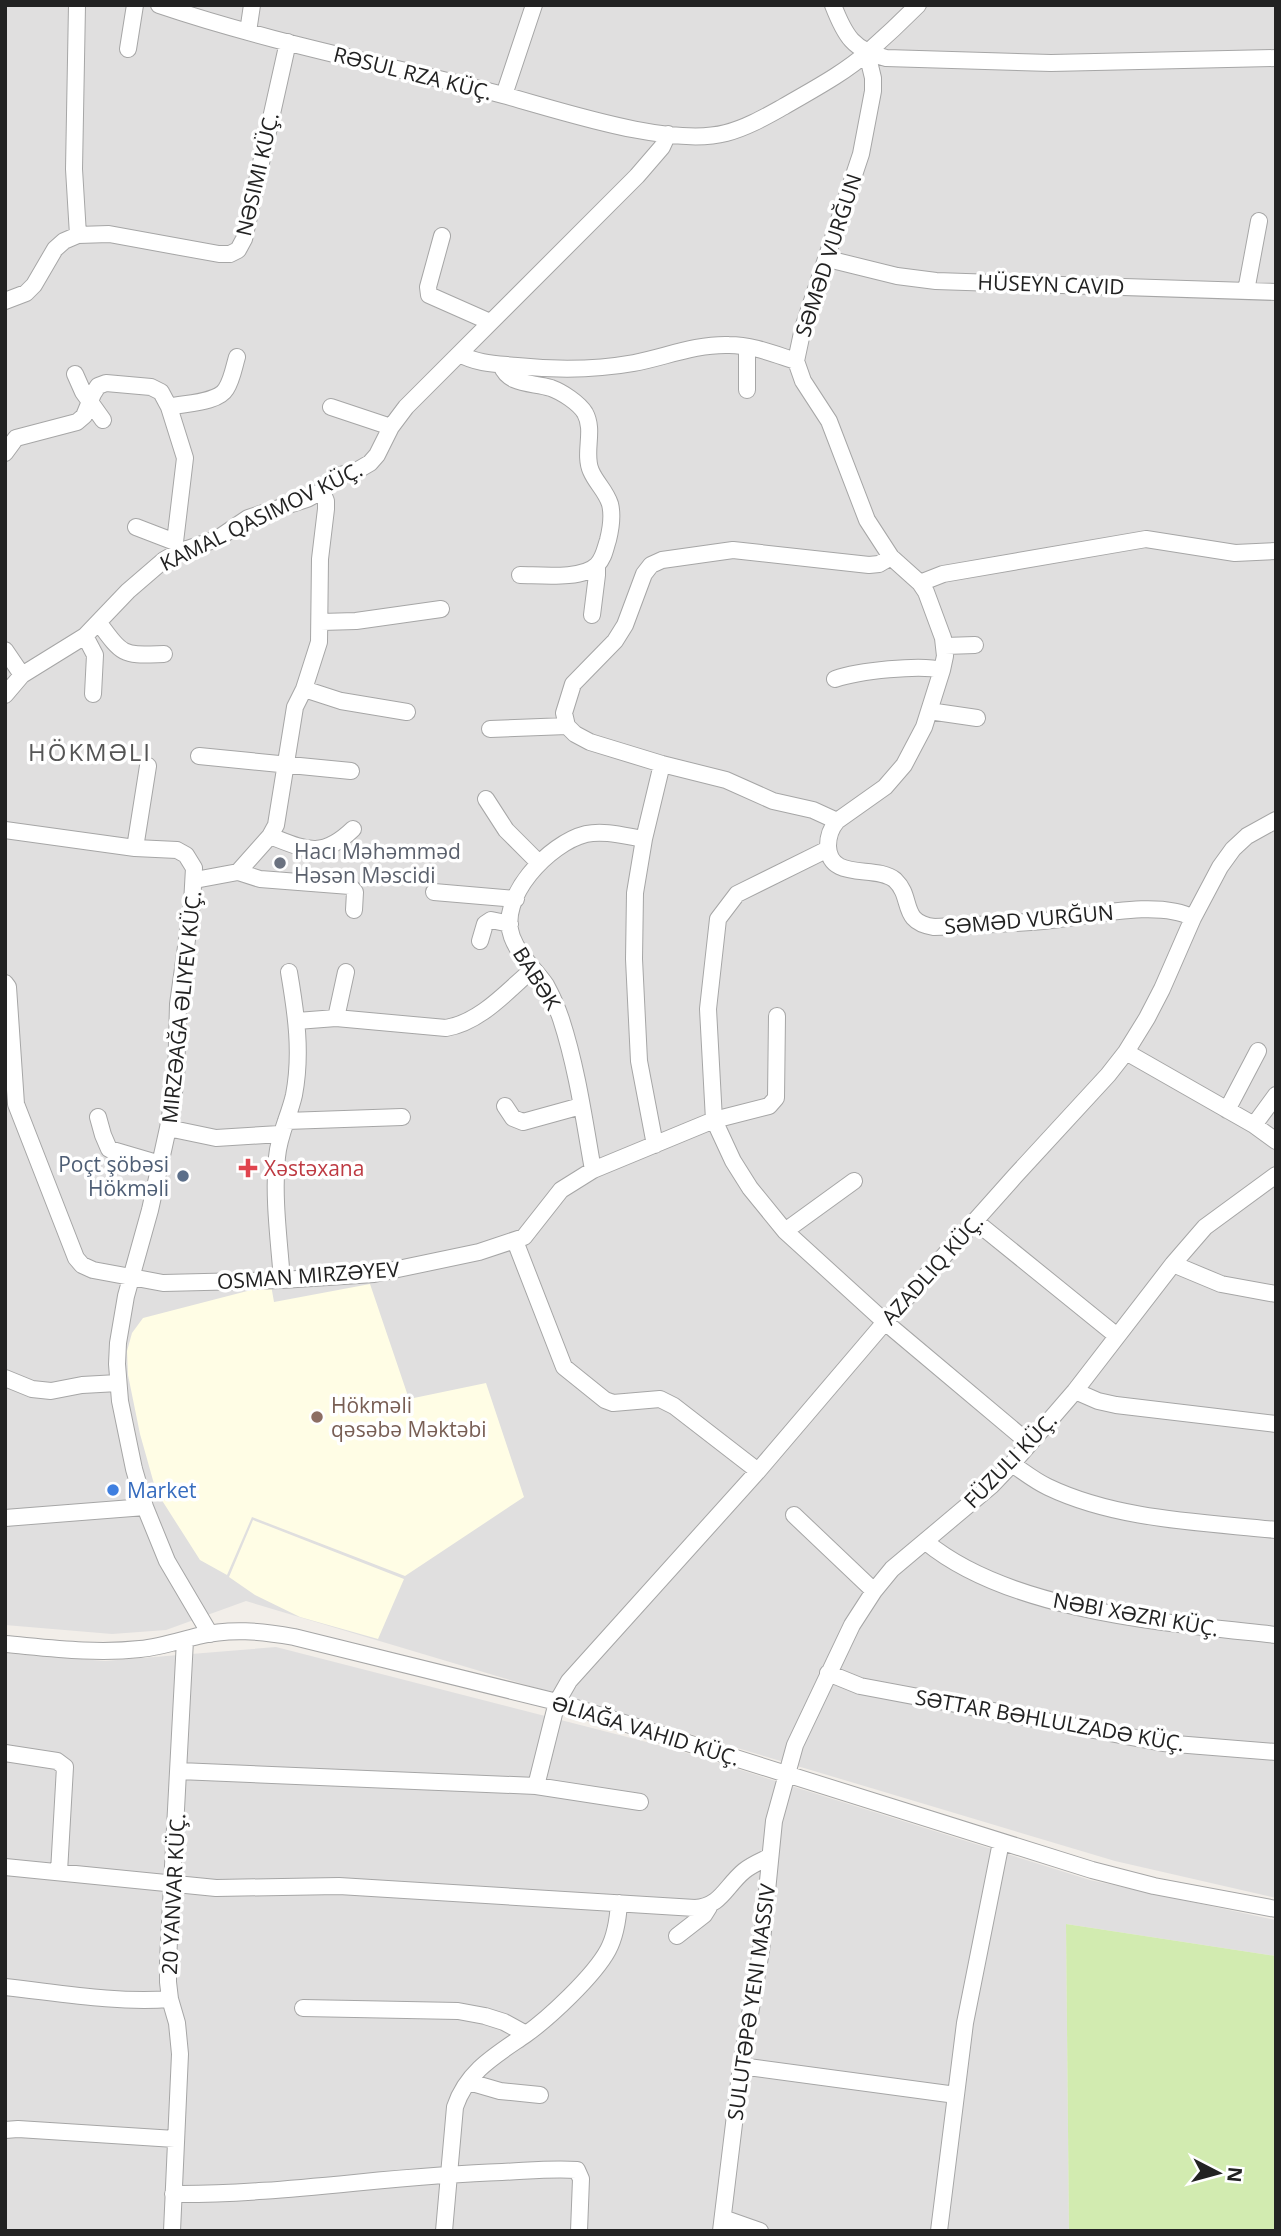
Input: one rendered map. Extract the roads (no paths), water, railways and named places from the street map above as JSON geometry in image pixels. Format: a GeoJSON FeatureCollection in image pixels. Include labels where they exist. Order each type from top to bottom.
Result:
{"type":"FeatureCollection","features":[{"type":"Feature","properties":{"kind":"street"},"geometry":{"type":"LineString","coordinates":[[5,301],[26,293],[34,285],[55,249],[64,241],[78,235],[74,169],[77,5]]}},
{"type":"Feature","properties":{"kind":"street"},"geometry":{"type":"LineString","coordinates":[[128,49],[135,5]]}},
{"type":"Feature","properties":{"kind":"street","name":"RƏSUL RZA KÜÇ."},"geometry":{"type":"LineString","coordinates":[[159,5],[248,32],[596,120],[668,134]]}},
{"type":"Feature","properties":{"kind":"street"},"geometry":{"type":"LineString","coordinates":[[248,32],[252,5]]}},
{"type":"Feature","properties":{"kind":"street"},"geometry":{"type":"LineString","coordinates":[[504,95],[534,5]]}},
{"type":"Feature","properties":{"kind":"street"},"geometry":{"type":"LineString","coordinates":[[833,5],[850,41],[867,53],[886,58],[1051,63],[1276,58]]}},
{"type":"Feature","properties":{"kind":"street"},"geometry":{"type":"LineString","coordinates":[[5,695],[22,675],[85,636],[177,547],[217,538],[248,518],[322,491],[341,475],[359,470],[370,463],[406,407],[644,169],[662,147],[668,134],[711,136],[748,125],[833,77],[867,53],[918,5]]}},
{"type":"Feature","properties":{"kind":"street","name":"NƏSIMI KÜÇ."},"geometry":{"type":"LineString","coordinates":[[78,235],[109,234],[219,254],[230,254],[238,250],[244,239],[288,42]]}},
{"type":"Feature","properties":{"kind":"street","name":"SƏMƏD VURĞUN"},"geometry":{"type":"LineString","coordinates":[[837,821],[875,795],[895,776],[913,748],[929,711],[942,670],[945,646],[926,592],[920,583],[891,557],[867,520],[829,421],[803,381],[796,360],[803,328],[854,180],[871,110],[873,78],[867,53]]}},
{"type":"Feature","properties":{"kind":"street"},"geometry":{"type":"LineString","coordinates":[[1246,290],[1259,221]]}},
{"type":"Feature","properties":{"kind":"street"},"geometry":{"type":"LineString","coordinates":[[442,236],[428,287],[429,295],[490,322]]}},
{"type":"Feature","properties":{"kind":"street","name":"HÜSEYN CAVID"},"geometry":{"type":"LineString","coordinates":[[828,259],[897,276],[936,281],[1276,292]]}},
{"type":"Feature","properties":{"kind":"street"},"geometry":{"type":"LineString","coordinates":[[460,354],[470,360],[501,365],[553,369],[599,368],[716,345],[747,347],[796,360]]}},
{"type":"Feature","properties":{"kind":"street"},"geometry":{"type":"LineString","coordinates":[[747,347],[747,390]]}},
{"type":"Feature","properties":{"kind":"street"},"geometry":{"type":"LineString","coordinates":[[169,407],[221,396],[227,388],[237,357]]}},
{"type":"Feature","properties":{"kind":"street"},"geometry":{"type":"LineString","coordinates":[[501,365],[507,376],[513,380],[552,388],[575,402],[584,412],[589,424],[591,471],[610,505],[611,527],[603,557],[597,566],[583,573],[520,575]]}},
{"type":"Feature","properties":{"kind":"street"},"geometry":{"type":"LineString","coordinates":[[552,388],[553,369]]}},
{"type":"Feature","properties":{"kind":"street"},"geometry":{"type":"LineString","coordinates":[[75,374],[103,420]]}},
{"type":"Feature","properties":{"kind":"street"},"geometry":{"type":"LineString","coordinates":[[5,453],[16,438],[78,422],[84,416],[98,386],[106,383],[150,387],[161,392],[169,407],[185,458],[177,547]]}},
{"type":"Feature","properties":{"kind":"street"},"geometry":{"type":"LineString","coordinates":[[331,407],[391,428]]}},
{"type":"Feature","properties":{"kind":"street"},"geometry":{"type":"LineString","coordinates":[[237,872],[270,836],[276,825],[295,708],[315,658],[321,622],[320,559],[326,509],[322,491]]}},
{"type":"Feature","properties":{"kind":"street"},"geometry":{"type":"LineString","coordinates":[[135,527],[177,547]]}},
{"type":"Feature","properties":{"kind":"street"},"geometry":{"type":"LineString","coordinates":[[920,583],[943,575],[1146,539],[1235,553],[1276,551]]}},
{"type":"Feature","properties":{"kind":"street"},"geometry":{"type":"LineString","coordinates":[[891,557],[879,564],[869,565],[733,550],[662,560],[651,565],[644,574],[625,625],[615,641],[573,684],[564,713],[567,726],[590,742],[726,780],[773,801],[813,810],[837,821],[829,836],[828,849],[737,894],[718,919],[708,1009],[714,1121],[733,1161],[750,1188],[785,1231],[885,1322],[1029,1443]]}},
{"type":"Feature","properties":{"kind":"street"},"geometry":{"type":"LineString","coordinates":[[592,615],[597,566]]}},
{"type":"Feature","properties":{"kind":"street"},"geometry":{"type":"LineString","coordinates":[[321,622],[356,621],[441,609]]}},
{"type":"Feature","properties":{"kind":"street"},"geometry":{"type":"LineString","coordinates":[[99,623],[118,649],[129,655],[164,654]]}},
{"type":"Feature","properties":{"kind":"street"},"geometry":{"type":"LineString","coordinates":[[85,636],[95,654],[93,694]]}},
{"type":"Feature","properties":{"kind":"street"},"geometry":{"type":"LineString","coordinates":[[945,646],[975,645]]}},
{"type":"Feature","properties":{"kind":"street"},"geometry":{"type":"LineString","coordinates":[[5,650],[22,675]]}},
{"type":"Feature","properties":{"kind":"street"},"geometry":{"type":"LineString","coordinates":[[835,680],[848,675],[929,667],[942,670]]}},
{"type":"Feature","properties":{"kind":"street"},"geometry":{"type":"LineString","coordinates":[[304,689],[341,701],[407,712]]}},
{"type":"Feature","properties":{"kind":"street"},"geometry":{"type":"LineString","coordinates":[[929,711],[977,718]]}},
{"type":"Feature","properties":{"kind":"street"},"geometry":{"type":"LineString","coordinates":[[490,729],[567,726]]}},
{"type":"Feature","properties":{"kind":"street"},"geometry":{"type":"LineString","coordinates":[[199,756],[351,771]]}},
{"type":"Feature","properties":{"kind":"street"},"geometry":{"type":"LineString","coordinates":[[655,1144],[639,1061],[634,959],[635,893],[644,839],[662,764]]}},
{"type":"Feature","properties":{"kind":"street"},"geometry":{"type":"LineString","coordinates":[[5,830],[135,848],[148,766]]}},
{"type":"Feature","properties":{"kind":"street"},"geometry":{"type":"LineString","coordinates":[[486,799],[506,830],[538,862]]}},
{"type":"Feature","properties":{"kind":"street"},"geometry":{"type":"LineString","coordinates":[[536,1786],[557,1702],[579,1669],[758,1471],[885,1322],[1108,1075],[1126,1052],[1162,989],[1193,918],[1220,867],[1247,836],[1273,827]]}},
{"type":"Feature","properties":{"kind":"street"},"geometry":{"type":"LineString","coordinates":[[270,836],[302,847],[321,849],[338,844],[353,829]]}},
{"type":"Feature","properties":{"kind":"street","name":"BABƏK"},"geometry":{"type":"LineString","coordinates":[[593,1170],[573,1057],[557,1006],[546,985],[518,951],[511,935],[510,912],[538,862],[569,840],[588,833],[644,839]]}},
{"type":"Feature","properties":{"kind":"street","name":"MIRZƏAĞA ƏLIYEV KÜÇ."},"geometry":{"type":"LineString","coordinates":[[135,848],[177,850],[190,860],[195,880],[180,980],[176,1080],[150,1210],[130,1278],[118,1343],[118,1383],[134,1469],[145,1507],[167,1561],[210,1634]]}},
{"type":"Feature","properties":{"kind":"street","name":"SƏMƏD VURĞUN"},"geometry":{"type":"LineString","coordinates":[[828,849],[833,861],[839,866],[894,879],[913,919],[922,925],[934,927],[1046,921],[1149,910],[1182,912],[1193,918]]}},
{"type":"Feature","properties":{"kind":"street"},"geometry":{"type":"LineString","coordinates":[[195,880],[237,872],[260,879],[350,886],[355,892],[354,910]]}},
{"type":"Feature","properties":{"kind":"street"},"geometry":{"type":"LineString","coordinates":[[434,892],[516,899]]}},
{"type":"Feature","properties":{"kind":"street"},"geometry":{"type":"LineString","coordinates":[[480,941],[485,924],[491,920],[510,924]]}},
{"type":"Feature","properties":{"kind":"street"},"geometry":{"type":"LineString","coordinates":[[297,1021],[336,1018],[446,1028],[461,1025],[476,1018],[533,969]]}},
{"type":"Feature","properties":{"kind":"street"},"geometry":{"type":"LineString","coordinates":[[282,1280],[277,1160],[283,1127],[294,1096],[299,1051],[289,972]]}},
{"type":"Feature","properties":{"kind":"street"},"geometry":{"type":"LineString","coordinates":[[336,1018],[346,972]]}},
{"type":"Feature","properties":{"kind":"street","name":"OSMAN MIRZƏYEV"},"geometry":{"type":"LineString","coordinates":[[5,982],[14,1090],[13,1121],[76,1258],[82,1265],[93,1270],[163,1283],[374,1274],[479,1252],[515,1241],[529,1231],[561,1190],[593,1170],[714,1121],[769,1106],[776,1098],[777,1016]]}},
{"type":"Feature","properties":{"kind":"street"},"geometry":{"type":"LineString","coordinates":[[1227,1110],[1258,1051]]}},
{"type":"Feature","properties":{"kind":"street"},"geometry":{"type":"LineString","coordinates":[[1126,1052],[1254,1125],[1276,1141]]}},
{"type":"Feature","properties":{"kind":"street"},"geometry":{"type":"LineString","coordinates":[[1254,1125],[1276,1095]]}},
{"type":"Feature","properties":{"kind":"street"},"geometry":{"type":"LineString","coordinates":[[505,1106],[513,1118],[523,1122],[581,1106]]}},
{"type":"Feature","properties":{"kind":"street"},"geometry":{"type":"LineString","coordinates":[[98,1117],[109,1149],[160,1164]]}},
{"type":"Feature","properties":{"kind":"street"},"geometry":{"type":"LineString","coordinates":[[168,1128],[216,1138],[283,1127],[402,1117]]}},
{"type":"Feature","properties":{"kind":"street","name":"FÜZULI KÜÇ."},"geometry":{"type":"LineString","coordinates":[[786,1774],[795,1745],[828,1673],[852,1625],[874,1591],[892,1569],[992,1485],[1012,1464],[1075,1391],[1205,1227],[1276,1175]]}},
{"type":"Feature","properties":{"kind":"street"},"geometry":{"type":"LineString","coordinates":[[785,1231],[854,1181]]}},
{"type":"Feature","properties":{"kind":"street"},"geometry":{"type":"LineString","coordinates":[[975,1221],[1117,1336]]}},
{"type":"Feature","properties":{"kind":"street"},"geometry":{"type":"LineString","coordinates":[[515,1241],[565,1367],[613,1404],[660,1399],[674,1406],[758,1471]]}},
{"type":"Feature","properties":{"kind":"street"},"geometry":{"type":"LineString","coordinates":[[1173,1264],[1221,1284],[1276,1294]]}},
{"type":"Feature","properties":{"kind":"street"},"geometry":{"type":"LineString","coordinates":[[5,1378],[32,1389],[51,1391],[82,1385],[118,1383]]}},
{"type":"Feature","properties":{"kind":"street"},"geometry":{"type":"LineString","coordinates":[[1075,1391],[1116,1405],[1276,1424]]}},
{"type":"Feature","properties":{"kind":"street"},"geometry":{"type":"LineString","coordinates":[[1012,1464],[1056,1490],[1113,1509],[1143,1515],[1276,1530]]}},
{"type":"Feature","properties":{"kind":"street"},"geometry":{"type":"LineString","coordinates":[[5,1518],[145,1507]]}},
{"type":"Feature","properties":{"kind":"street"},"geometry":{"type":"LineString","coordinates":[[794,1514],[874,1591]]}},
{"type":"Feature","properties":{"kind":"street","name":"NƏBI XƏZRI KÜÇ."},"geometry":{"type":"LineString","coordinates":[[926,1542],[945,1557],[975,1574],[1038,1596],[1118,1615],[1276,1635]]}},
{"type":"Feature","properties":{"kind":"street","name":"ƏLIAĞA VAHID KÜÇ."},"geometry":{"type":"LineString","coordinates":[[5,1644],[120,1651],[246,1630],[294,1637],[557,1702],[1001,1842],[1154,1886],[1276,1909]]}},
{"type":"Feature","properties":{"kind":"street","name":"20 YANVAR KÜÇ."},"geometry":{"type":"LineString","coordinates":[[172,2231],[180,2045],[170,1999],[168,1960],[185,1640]]}},
{"type":"Feature","properties":{"kind":"street","name":"SƏTTAR BƏHLULZADƏ KÜÇ."},"geometry":{"type":"LineString","coordinates":[[828,1673],[860,1686],[1163,1743],[1276,1752]]}},
{"type":"Feature","properties":{"kind":"street"},"geometry":{"type":"LineString","coordinates":[[5,1753],[57,1761],[65,1767],[59,1872]]}},
{"type":"Feature","properties":{"kind":"street"},"geometry":{"type":"LineString","coordinates":[[179,1771],[536,1786],[640,1802]]}},
{"type":"Feature","properties":{"kind":"street","name":"SULUTƏPƏ YENI MASSIV"},"geometry":{"type":"LineString","coordinates":[[722,2224],[741,2066],[761,1951],[774,1821],[786,1774]]}},
{"type":"Feature","properties":{"kind":"street"},"geometry":{"type":"LineString","coordinates":[[939,2231],[965,2023],[1001,1842]]}},
{"type":"Feature","properties":{"kind":"street"},"geometry":{"type":"LineString","coordinates":[[677,1936],[704,1915],[745,1870],[769,1857]]}},
{"type":"Feature","properties":{"kind":"street"},"geometry":{"type":"LineString","coordinates":[[5,1867],[173,1885],[254,1889],[339,1886],[709,1907]]}},
{"type":"Feature","properties":{"kind":"street"},"geometry":{"type":"LineString","coordinates":[[444,2231],[455,2107],[460,2091],[495,2054],[526,2034],[584,1980],[608,1951],[617,1929],[619,1903]]}},
{"type":"Feature","properties":{"kind":"street"},"geometry":{"type":"LineString","coordinates":[[5,1987],[103,1998],[145,2001],[170,1999]]}},
{"type":"Feature","properties":{"kind":"street"},"geometry":{"type":"LineString","coordinates":[[303,2008],[458,2011],[504,2022],[526,2034]]}},
{"type":"Feature","properties":{"kind":"street"},"geometry":{"type":"LineString","coordinates":[[741,2066],[956,2095]]}},
{"type":"Feature","properties":{"kind":"street"},"geometry":{"type":"LineString","coordinates":[[468,2082],[500,2091],[540,2095]]}},
{"type":"Feature","properties":{"kind":"street"},"geometry":{"type":"LineString","coordinates":[[5,2130],[176,2139]]}},
{"type":"Feature","properties":{"kind":"street"},"geometry":{"type":"LineString","coordinates":[[173,2194],[261,2192],[450,2173],[576,2170],[581,2179],[579,2231]]}},
{"type":"Feature","properties":{"kind":"street"},"geometry":{"type":"LineString","coordinates":[[722,2224],[760,2231]]}},
{"type":"Feature","properties":{"kind":"place","name":"Hacı Məhəmməd Həsən Məscidi"},"geometry":{"type":"Point","coordinates":[280,863]}},
{"type":"Feature","properties":{"kind":"place","name":"Xəstəxana"},"geometry":{"type":"Point","coordinates":[248,1168]}},
{"type":"Feature","properties":{"kind":"place","name":"Poçt şöbəsi Hökməli"},"geometry":{"type":"Point","coordinates":[183,1176]}},
{"type":"Feature","properties":{"kind":"place","name":"Hökməli qəsəbə Məktəbi"},"geometry":{"type":"Point","coordinates":[317,1417]}},
{"type":"Feature","properties":{"kind":"place","name":"Market"},"geometry":{"type":"Point","coordinates":[113,1490]}},
{"type":"Feature","properties":{"kind":"district","name":"HÖKMƏLI"},"geometry":{"type":"Point","coordinates":[90,751]}}]}
